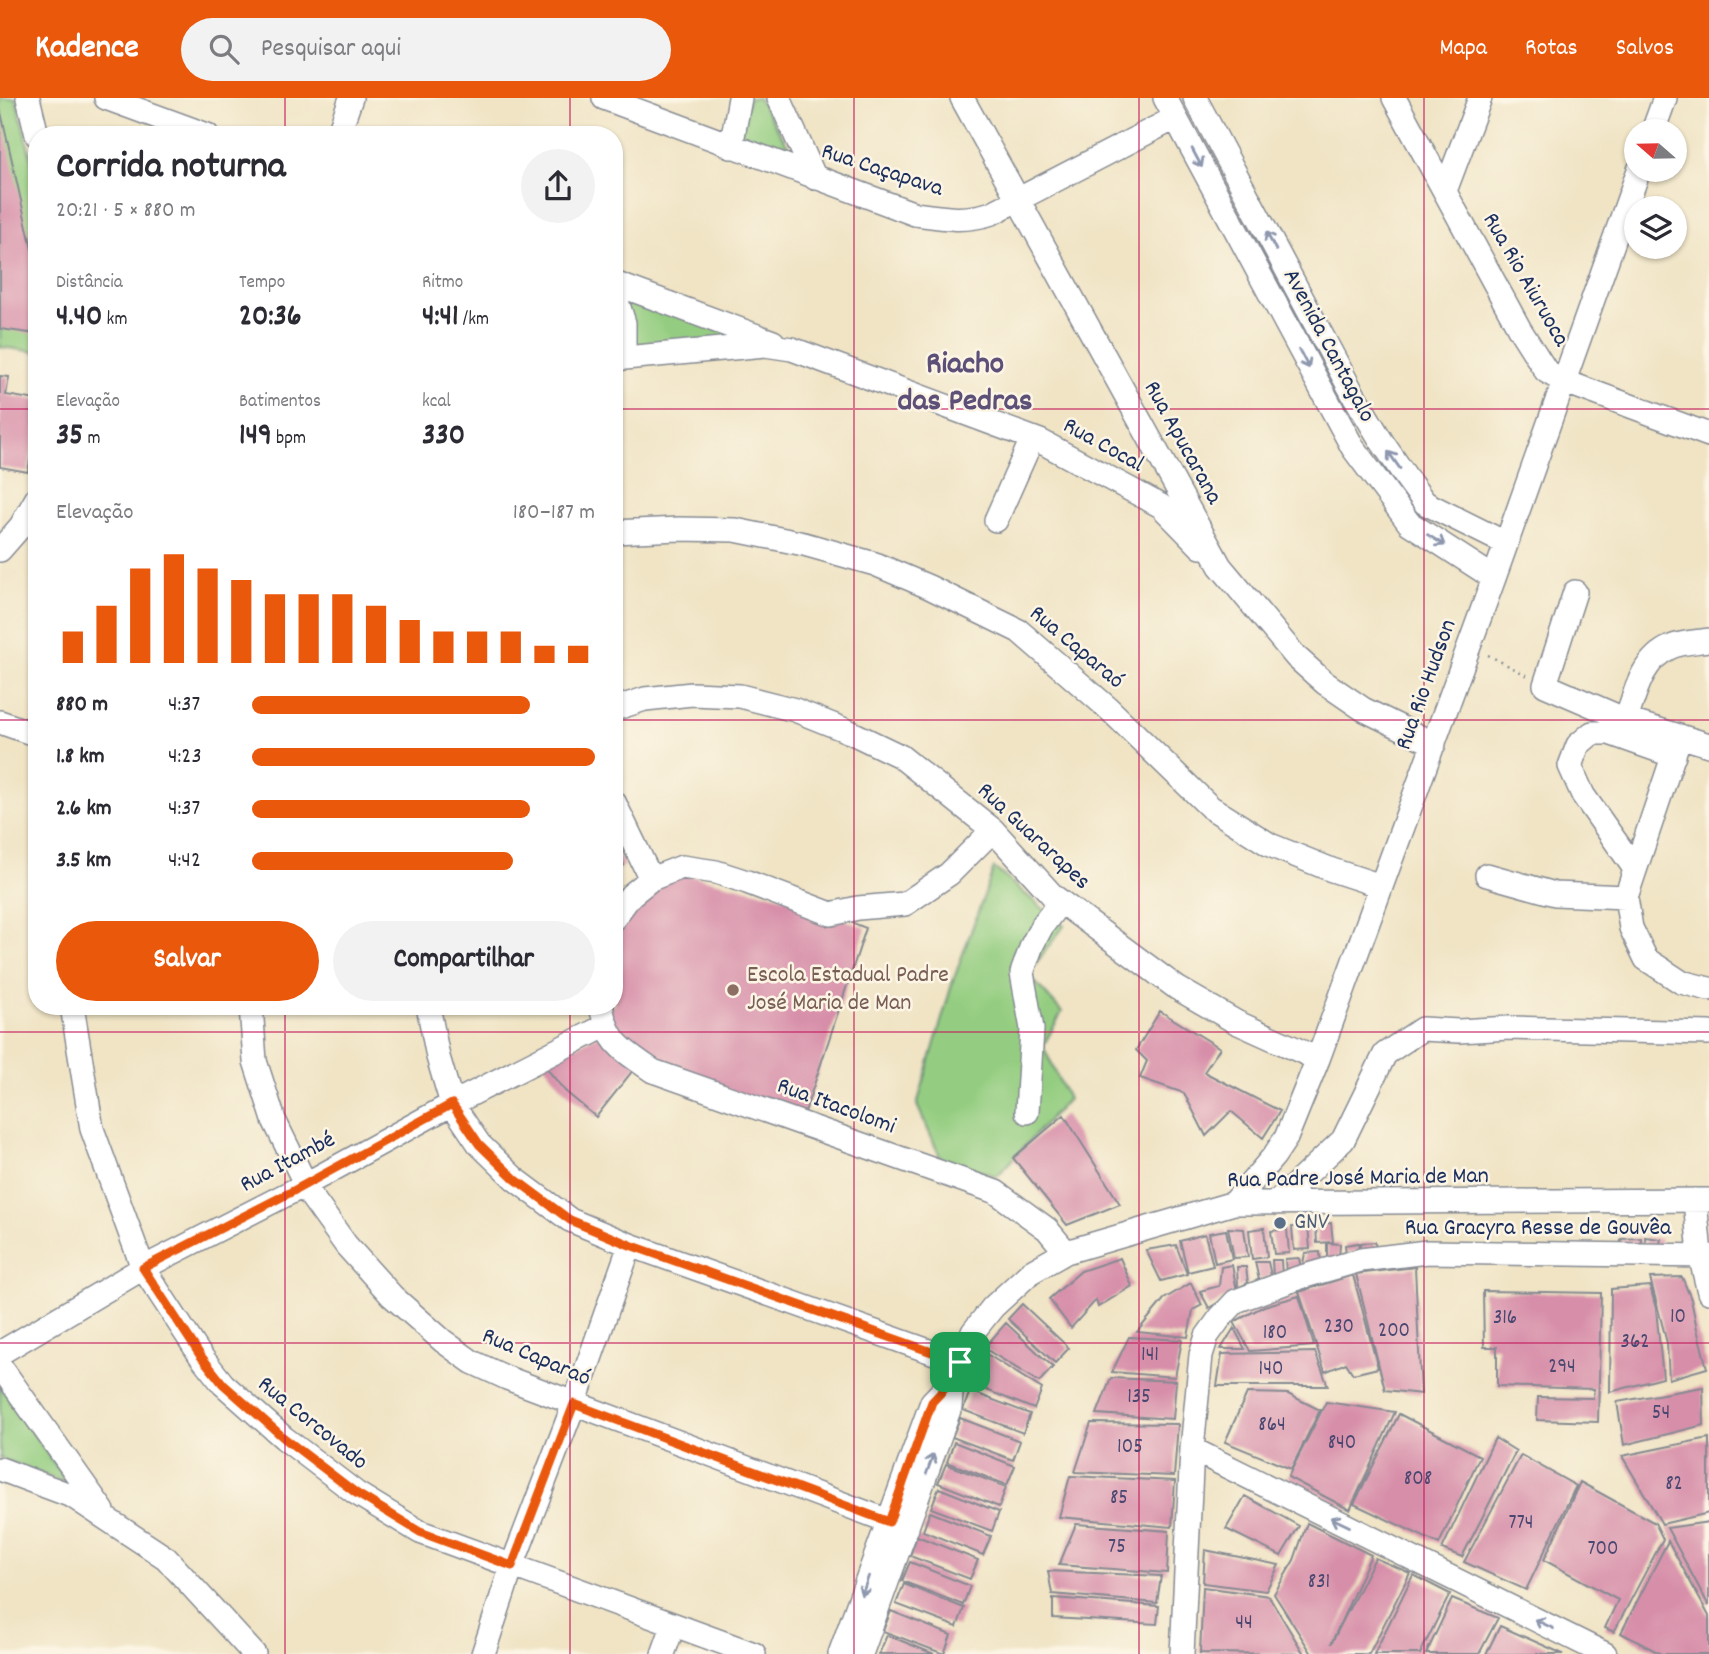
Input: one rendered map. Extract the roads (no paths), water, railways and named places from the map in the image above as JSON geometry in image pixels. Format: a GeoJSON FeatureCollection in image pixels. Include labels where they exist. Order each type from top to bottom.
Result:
{"type":"FeatureCollection","features":[{"type":"Feature","properties":{"kind":"street"},"geometry":{"type":"LineString","coordinates":[[28,98],[35,126]]}},
{"type":"Feature","properties":{"kind":"street"},"geometry":{"type":"LineString","coordinates":[[106,98],[182,126]]}},
{"type":"Feature","properties":{"kind":"street"},"geometry":{"type":"LineString","coordinates":[[341,126],[351,98]]}},
{"type":"Feature","properties":{"kind":"street","name":"Rua Caçapava"},"geometry":{"type":"LineString","coordinates":[[604,98],[915,214],[955,220],[983,216],[1017,201],[1170,108]]}},
{"type":"Feature","properties":{"kind":"street"},"geometry":{"type":"LineString","coordinates":[[731,147],[740,98]]}},
{"type":"Feature","properties":{"kind":"street"},"geometry":{"type":"LineString","coordinates":[[779,98],[815,178]]}},
{"type":"Feature","properties":{"kind":"street","name":"Rua Apucarana"},"geometry":{"type":"LineString","coordinates":[[962,98],[1220,566],[1296,657],[1325,683],[1363,709],[1434,744]]}},
{"type":"Feature","properties":{"kind":"street","name":"Avenida Cantagalo"},"geometry":{"type":"LineString","coordinates":[[1195,98],[1352,392],[1408,481],[1425,503],[1505,542]]}},
{"type":"Feature","properties":{"kind":"street","name":"Rua Rio Aiuruoca"},"geometry":{"type":"LineString","coordinates":[[1394,98],[1520,330],[1546,371],[1563,381],[1709,435]]}},
{"type":"Feature","properties":{"kind":"street"},"geometry":{"type":"LineString","coordinates":[[1444,191],[1480,98]]}},
{"type":"Feature","properties":{"kind":"street"},"geometry":{"type":"LineString","coordinates":[[1657,119],[1665,98]]}},
{"type":"Feature","properties":{"kind":"street","name":"Avenida Cantagalo"},"geometry":{"type":"LineString","coordinates":[[1170,108],[1353,448],[1409,523],[1494,578]]}},
{"type":"Feature","properties":{"kind":"street","name":"Rua Rio Hudson"},"geometry":{"type":"LineString","coordinates":[[1234,1203],[1268,1165],[1286,1138],[1318,1059],[1470,645],[1635,182]]}},
{"type":"Feature","properties":{"kind":"street"},"geometry":{"type":"LineString","coordinates":[[623,286],[792,349]]}},
{"type":"Feature","properties":{"kind":"street","name":"Rua Cocal"},"geometry":{"type":"LineString","coordinates":[[623,358],[765,345],[792,349],[1032,439],[1161,506],[1220,566]]}},
{"type":"Feature","properties":{"kind":"street"},"geometry":{"type":"LineString","coordinates":[[996,520],[1032,439]]}},
{"type":"Feature","properties":{"kind":"street"},"geometry":{"type":"LineString","coordinates":[[0,550],[28,513]]}},
{"type":"Feature","properties":{"kind":"street","name":"Rua Caparaó"},"geometry":{"type":"LineString","coordinates":[[623,532],[735,530],[804,544],[875,564],[929,586],[1019,631],[1119,718],[1210,807],[1270,845],[1381,886]]}},
{"type":"Feature","properties":{"kind":"street"},"geometry":{"type":"LineString","coordinates":[[1575,592],[1545,685],[1626,720],[1677,746]]}},
{"type":"Feature","properties":{"kind":"street"},"geometry":{"type":"LineString","coordinates":[[1626,720],[1641,677],[1653,658],[1671,646],[1709,640]]}},
{"type":"Feature","properties":{"kind":"street","name":"Rua Guararapes"},"geometry":{"type":"LineString","coordinates":[[623,706],[645,699],[692,694],[740,696],[795,710],[900,756],[993,830],[1060,902],[1177,988],[1236,1022],[1318,1059]]}},
{"type":"Feature","properties":{"kind":"street"},"geometry":{"type":"LineString","coordinates":[[0,722],[28,732]]}},
{"type":"Feature","properties":{"kind":"street"},"geometry":{"type":"LineString","coordinates":[[1635,869],[1583,795],[1570,766],[1578,745],[1592,733],[1609,733],[1677,746],[1709,745]]}},
{"type":"Feature","properties":{"kind":"street"},"geometry":{"type":"LineString","coordinates":[[1677,746],[1626,897],[1631,928],[1646,959],[1681,982],[1709,989]]}},
{"type":"Feature","properties":{"kind":"street"},"geometry":{"type":"LineString","coordinates":[[623,821],[651,879]]}},
{"type":"Feature","properties":{"kind":"street"},"geometry":{"type":"LineString","coordinates":[[623,906],[631,895],[651,879],[682,867],[716,872],[831,914],[858,908],[905,904],[949,874],[993,830]]}},
{"type":"Feature","properties":{"kind":"street"},"geometry":{"type":"LineString","coordinates":[[1487,875],[1555,894],[1626,897]]}},
{"type":"Feature","properties":{"kind":"street"},"geometry":{"type":"LineString","coordinates":[[1027,1112],[1032,1029],[1022,973],[1042,926],[1060,902]]}},
{"type":"Feature","properties":{"kind":"street","name":"Rua Corcovado"},"geometry":{"type":"LineString","coordinates":[[73,1015],[92,1129],[143,1268],[200,1355],[223,1384],[284,1438],[356,1493],[420,1532],[754,1654]]}},
{"type":"Feature","properties":{"kind":"street","name":"Rua Caparaó"},"geometry":{"type":"LineString","coordinates":[[252,1015],[255,1061],[274,1120],[301,1175],[303,1185],[346,1245],[393,1296],[443,1341],[472,1362],[574,1404],[898,1525]]}},
{"type":"Feature","properties":{"kind":"street"},"geometry":{"type":"LineString","coordinates":[[430,1015],[438,1058],[452,1104],[479,1144],[515,1179],[570,1220],[956,1371]]}},
{"type":"Feature","properties":{"kind":"street","name":"Rua Itambé"},"geometry":{"type":"LineString","coordinates":[[0,1353],[143,1268],[452,1104],[603,1016]]}},
{"type":"Feature","properties":{"kind":"street","name":"Rua Itacolomi"},"geometry":{"type":"LineString","coordinates":[[603,1016],[619,1048],[653,1071],[996,1192],[1047,1229],[1066,1252]]}},
{"type":"Feature","properties":{"kind":"street"},"geometry":{"type":"LineString","coordinates":[[1276,1203],[1343,1140],[1385,1054],[1422,1029],[1709,1032]]}},
{"type":"Feature","properties":{"kind":"street"},"geometry":{"type":"LineString","coordinates":[[1702,1200],[1704,1256],[1709,1292]]}},
{"type":"Feature","properties":{"kind":"street","name":"Rua Padre José Maria de Man"},"geometry":{"type":"LineString","coordinates":[[861,1654],[932,1402],[956,1371],[974,1332],[993,1307],[1031,1272],[1066,1252],[1234,1203],[1702,1200]]}},
{"type":"Feature","properties":{"kind":"street"},"geometry":{"type":"LineString","coordinates":[[483,1654],[512,1566],[574,1404],[630,1245]]}},
{"type":"Feature","properties":{"kind":"street","name":"Rua Gracyra Resse de Gouvêa"},"geometry":{"type":"LineString","coordinates":[[1182,1654],[1192,1449],[1200,1356],[1207,1336],[1236,1301],[1361,1260],[1427,1252],[1704,1256]]}},
{"type":"Feature","properties":{"kind":"street"},"geometry":{"type":"LineString","coordinates":[[0,1366],[109,1519]]}},
{"type":"Feature","properties":{"kind":"street"},"geometry":{"type":"LineString","coordinates":[[1192,1449],[1605,1654]]}},
{"type":"Feature","properties":{"kind":"street"},"geometry":{"type":"LineString","coordinates":[[0,1469],[72,1496],[166,1558],[254,1654]]}},
{"type":"Feature","properties":{"kind":"street","name":"Rua Padre José Maria de Man"},"geometry":{"type":"LineString","coordinates":[[840,1654],[898,1525]]}},
{"type":"Feature","properties":{"kind":"street"},"geometry":{"type":"LineString","coordinates":[[663,1654],[673,1626]]}},
{"type":"Feature","properties":{"kind":"place","name":"Escola Estadual Padre José Maria de Man"},"geometry":{"type":"Point","coordinates":[733,990]}},
{"type":"Feature","properties":{"kind":"place","name":"GNV"},"geometry":{"type":"Point","coordinates":[1280,1223]}},
{"type":"Feature","properties":{"kind":"district","name":"Riacho das Pedras"},"geometry":{"type":"Point","coordinates":[965,384]}}]}
